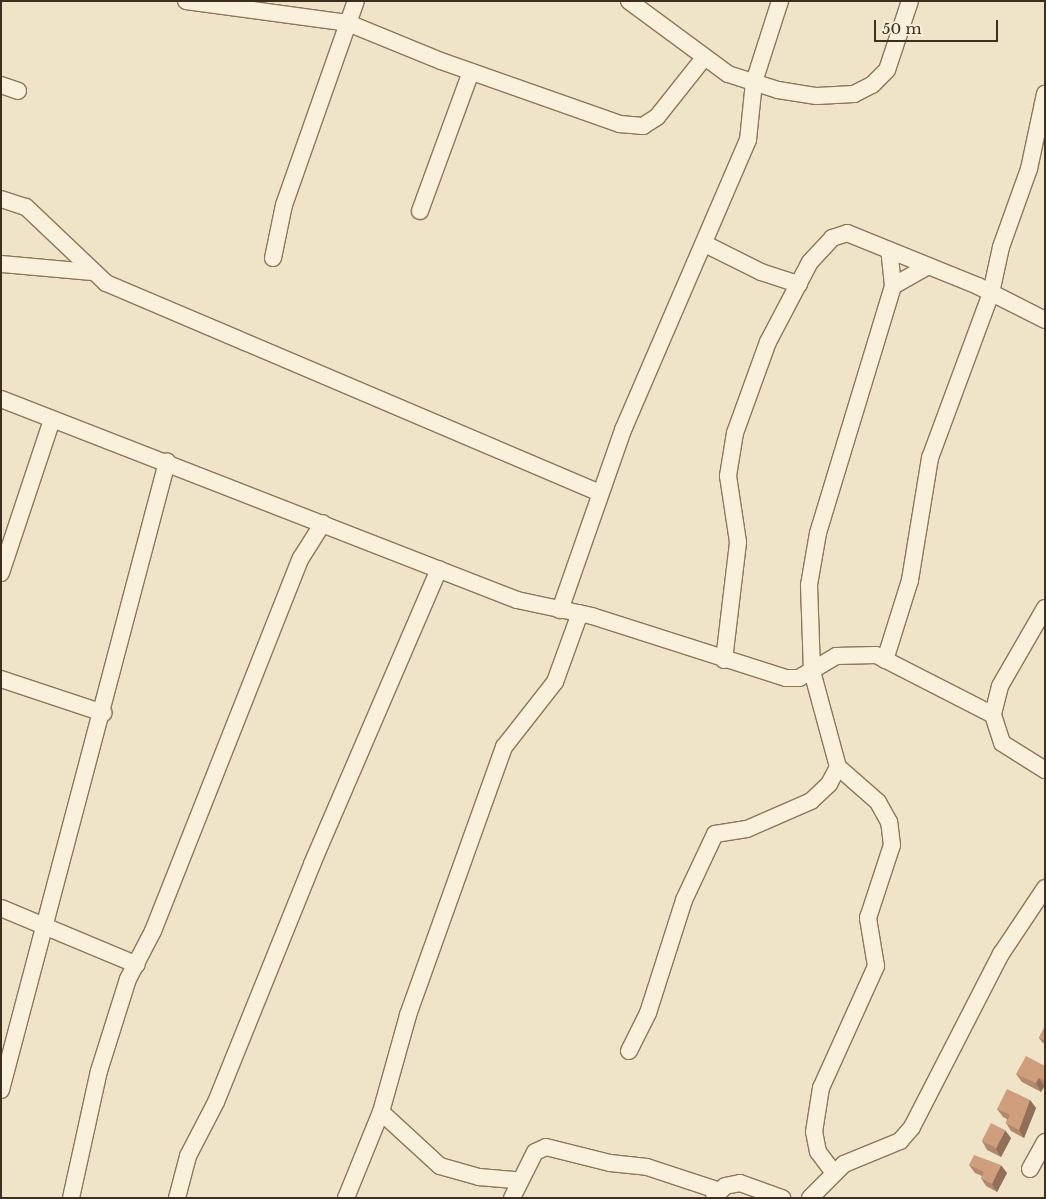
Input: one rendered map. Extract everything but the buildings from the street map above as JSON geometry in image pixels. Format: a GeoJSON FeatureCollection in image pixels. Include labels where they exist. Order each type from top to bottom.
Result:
{"type":"FeatureCollection","features":[{"type":"Feature","properties":{"kind":"street"},"geometry":{"type":"LineString","coordinates":[[186,1],[348,23],[471,72],[620,124],[643,126],[657,117],[704,58]]}},
{"type":"Feature","properties":{"kind":"street"},"geometry":{"type":"LineString","coordinates":[[274,258],[284,206],[356,1]]}},
{"type":"Feature","properties":{"kind":"street"},"geometry":{"type":"LineString","coordinates":[[629,1],[704,58],[754,82],[817,96],[854,94],[872,85],[887,70],[910,1]]}},
{"type":"Feature","properties":{"kind":"street"},"geometry":{"type":"LineString","coordinates":[[560,610],[600,493],[675,304],[705,244],[748,140],[754,82],[780,1]]}},
{"type":"Feature","properties":{"kind":"street"},"geometry":{"type":"LineString","coordinates":[[420,211],[471,72]]}},
{"type":"Feature","properties":{"kind":"street"},"geometry":{"type":"LineString","coordinates":[[1,85],[18,91]]}},
{"type":"Feature","properties":{"kind":"street"},"geometry":{"type":"LineString","coordinates":[[885,660],[910,580],[930,458],[991,293],[1000,247],[1028,169],[1045,94]]}},
{"type":"Feature","properties":{"kind":"street"},"geometry":{"type":"LineString","coordinates":[[1,199],[26,207],[42,220],[90,272],[106,283],[600,493]]}},
{"type":"Feature","properties":{"kind":"street"},"geometry":{"type":"LineString","coordinates":[[724,660],[738,542],[728,476],[735,433],[768,342],[799,284],[832,238],[847,233],[991,293],[1045,320]]}},
{"type":"Feature","properties":{"kind":"street"},"geometry":{"type":"LineString","coordinates":[[705,244],[761,272],[799,284]]}},
{"type":"Feature","properties":{"kind":"street"},"geometry":{"type":"LineString","coordinates":[[834,1172],[818,1152],[814,1132],[821,1088],[876,966],[868,918],[892,845],[888,822],[878,802],[838,767],[812,671],[809,585],[818,533],[893,286],[889,250]]}},
{"type":"Feature","properties":{"kind":"street"},"geometry":{"type":"LineString","coordinates":[[1,264],[90,272]]}},
{"type":"Feature","properties":{"kind":"street"},"geometry":{"type":"LineString","coordinates":[[893,286],[928,266]]}},
{"type":"Feature","properties":{"kind":"street"},"geometry":{"type":"LineString","coordinates":[[1,399],[52,420],[167,462],[517,600],[580,613],[786,678],[812,671],[836,656],[853,653],[885,660],[993,715]]}},
{"type":"Feature","properties":{"kind":"street"},"geometry":{"type":"LineString","coordinates":[[1,573],[52,420]]}},
{"type":"Feature","properties":{"kind":"street"},"geometry":{"type":"LineString","coordinates":[[1,1090],[43,925],[103,712],[167,462]]}},
{"type":"Feature","properties":{"kind":"street"},"geometry":{"type":"LineString","coordinates":[[71,1198],[99,1071],[137,965],[301,558],[324,524]]}},
{"type":"Feature","properties":{"kind":"street"},"geometry":{"type":"LineString","coordinates":[[177,1198],[188,1156],[219,1094],[312,864],[440,569]]}},
{"type":"Feature","properties":{"kind":"street"},"geometry":{"type":"LineString","coordinates":[[1045,608],[1000,686],[993,715],[1002,743],[1045,770]]}},
{"type":"Feature","properties":{"kind":"street"},"geometry":{"type":"LineString","coordinates":[[346,1198],[381,1112],[408,1015],[504,747],[555,682],[580,613]]}},
{"type":"Feature","properties":{"kind":"street"},"geometry":{"type":"LineString","coordinates":[[1,679],[103,712]]}},
{"type":"Feature","properties":{"kind":"street"},"geometry":{"type":"LineString","coordinates":[[629,1051],[648,1013],[684,900],[715,834],[747,829],[811,801],[829,784],[838,767]]}},
{"type":"Feature","properties":{"kind":"street"},"geometry":{"type":"LineString","coordinates":[[810,1198],[834,1172],[900,1141],[912,1127],[1001,954],[1045,888]]}},
{"type":"Feature","properties":{"kind":"street"},"geometry":{"type":"LineString","coordinates":[[1,908],[137,965]]}},
{"type":"Feature","properties":{"kind":"street"},"geometry":{"type":"LineString","coordinates":[[381,1112],[440,1166],[479,1177],[517,1180]]}},
{"type":"Feature","properties":{"kind":"street"},"geometry":{"type":"LineString","coordinates":[[1030,1168],[1045,1142]]}},
{"type":"Feature","properties":{"kind":"street"},"geometry":{"type":"LineString","coordinates":[[512,1198],[517,1180],[535,1152],[558,1147],[610,1163],[647,1167],[717,1194],[740,1183],[782,1198]]}}]}
